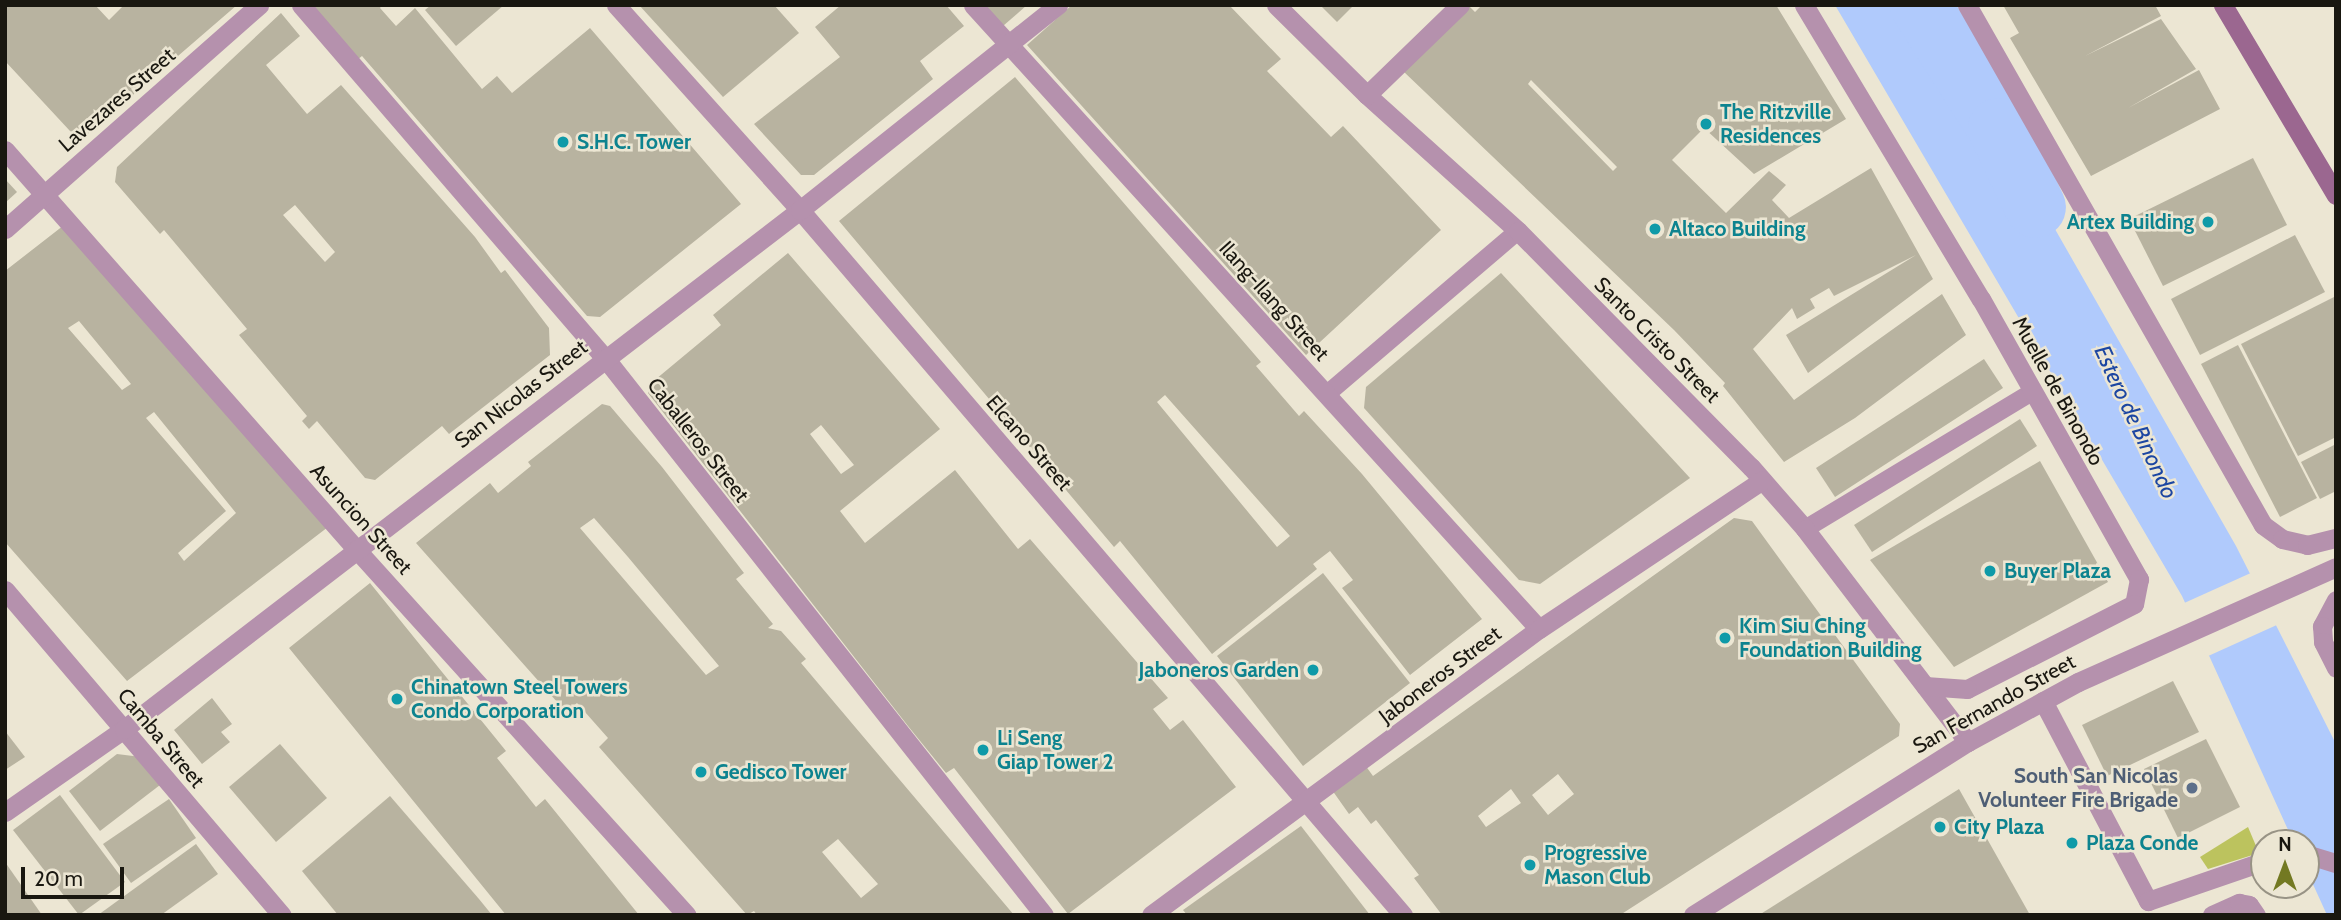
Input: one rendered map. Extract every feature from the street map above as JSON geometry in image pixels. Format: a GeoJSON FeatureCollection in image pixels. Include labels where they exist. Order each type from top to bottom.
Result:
{"type":"FeatureCollection","features":[{"type":"Feature","properties":{"kind":"main road"},"geometry":{"type":"LineString","coordinates":[[2223,5],[2336,195]]}},
{"type":"Feature","properties":{"kind":"street","name":"Lavezares Street"},"geometry":{"type":"LineString","coordinates":[[5,229],[259,5]]}},
{"type":"Feature","properties":{"kind":"street","name":"Caballeros Street"},"geometry":{"type":"LineString","coordinates":[[301,5],[605,358],[1044,915]]}},
{"type":"Feature","properties":{"kind":"street","name":"Elcano Street"},"geometry":{"type":"LineString","coordinates":[[616,5],[800,210],[1403,915]]}},
{"type":"Feature","properties":{"kind":"street","name":"Ilang-Ilang Street"},"geometry":{"type":"LineString","coordinates":[[973,5],[1539,629]]}},
{"type":"Feature","properties":{"kind":"street","name":"San Nicolas Street"},"geometry":{"type":"LineString","coordinates":[[5,812],[124,729],[800,210],[1058,5]]}},
{"type":"Feature","properties":{"kind":"street","name":"Santo Cristo Street"},"geometry":{"type":"LineString","coordinates":[[1276,5],[1367,95],[1518,231],[1762,480],[1805,529],[1968,742]]}},
{"type":"Feature","properties":{"kind":"street"},"geometry":{"type":"LineString","coordinates":[[1367,95],[1460,5]]}},
{"type":"Feature","properties":{"kind":"street","name":"Muelle de Binondo"},"geometry":{"type":"LineString","coordinates":[[1804,5],[2139,579],[2140,593],[2134,604],[1966,689],[1925,686]]}},
{"type":"Feature","properties":{"kind":"street"},"geometry":{"type":"LineString","coordinates":[[1967,5],[2263,525],[2282,538],[2307,545],[2336,538]]}},
{"type":"Feature","properties":{"kind":"street","name":"Asuncion Street"},"geometry":{"type":"LineString","coordinates":[[5,150],[356,549],[687,915]]}},
{"type":"Feature","properties":{"kind":"street","name":"Jaboneros Street"},"geometry":{"type":"LineString","coordinates":[[1151,915],[1539,629],[1762,480]]}},
{"type":"Feature","properties":{"kind":"street","name":"San Fernando Street"},"geometry":{"type":"LineString","coordinates":[[1693,915],[1968,742],[2043,701],[2090,677],[2336,567]]}},
{"type":"Feature","properties":{"kind":"street","name":"Camba Street"},"geometry":{"type":"LineString","coordinates":[[5,590],[282,915]]}},
{"type":"Feature","properties":{"kind":"street"},"geometry":{"type":"LineString","coordinates":[[2336,600],[2322,626],[2323,642],[2336,668]]}},
{"type":"Feature","properties":{"kind":"street"},"geometry":{"type":"LineString","coordinates":[[2043,701],[2153,908],[2250,866]]}},
{"type":"Feature","properties":{"kind":"street"},"geometry":{"type":"LineString","coordinates":[[2213,915],[2239,903],[2249,905],[2256,915]]}},
{"type":"Feature","properties":{"kind":"lane"},"geometry":{"type":"LineString","coordinates":[[1327,394],[1518,231]]}},
{"type":"Feature","properties":{"kind":"lane"},"geometry":{"type":"LineString","coordinates":[[1805,529],[2032,393]]}},
{"type":"Feature","properties":{"kind":"green space"},"geometry":{"type":"Polygon","coordinates":[[[2248,827],[2250,856],[2208,869],[2200,857],[2248,827]]]}},
{"type":"Feature","properties":{"kind":"water"},"geometry":{"type":"Polygon","coordinates":[[[1835,5],[1927,5],[2236,546],[2336,744],[2336,915],[2327,915],[2320,899],[2320,829],[2288,829],[2182,596],[1835,5]]]}},
{"type":"Feature","properties":{"kind":"pier"},"geometry":{"type":"Polygon","coordinates":[[[2253,572],[2279,624],[2206,657],[2182,604],[2253,572]]]}},
{"type":"Feature","properties":{"kind":"building"},"geometry":{"type":"Polygon","coordinates":[[[5,5],[95,5],[109,20],[124,5],[237,5],[83,138],[70,131],[5,61],[5,5]]]}},
{"type":"Feature","properties":{"kind":"building"},"geometry":{"type":"Polygon","coordinates":[[[310,5],[382,5],[380,8],[396,26],[415,8],[482,89],[497,76],[512,93],[590,28],[741,204],[600,317],[587,316],[362,56],[357,60],[310,5]]]}},
{"type":"Feature","properties":{"kind":"building"},"geometry":{"type":"Polygon","coordinates":[[[431,5],[504,5],[456,46],[425,10],[431,5]]]}},
{"type":"Feature","properties":{"kind":"building"},"geometry":{"type":"Polygon","coordinates":[[[639,5],[774,5],[799,33],[723,97],[639,5]]]}},
{"type":"Feature","properties":{"kind":"building"},"geometry":{"type":"Polygon","coordinates":[[[841,5],[946,5],[964,26],[920,61],[933,79],[814,175],[801,175],[754,124],[840,57],[815,27],[841,5]]]}},
{"type":"Feature","properties":{"kind":"building"},"geometry":{"type":"Polygon","coordinates":[[[983,5],[1027,5],[1003,26],[983,5]]]}},
{"type":"Feature","properties":{"kind":"building"},"geometry":{"type":"Polygon","coordinates":[[[1072,5],[1229,5],[1281,59],[1267,71],[1331,137],[1343,126],[1441,230],[1306,355],[1027,45],[1072,5]]]}},
{"type":"Feature","properties":{"kind":"building"},"geometry":{"type":"Polygon","coordinates":[[[1320,5],[1354,5],[1337,22],[1320,5]]]}},
{"type":"Feature","properties":{"kind":"building"},"geometry":{"type":"Polygon","coordinates":[[[1468,5],[1475,12],[1482,5],[1776,5],[1846,119],[1754,174],[1704,128],[1672,160],[1726,213],[1769,171],[1786,185],[1772,200],[1789,218],[1871,168],[1933,279],[1808,373],[1786,335],[1916,255],[1834,296],[1829,288],[1810,299],[1815,308],[1797,319],[1792,308],[1753,349],[1794,400],[1942,294],[1966,335],[1855,418],[1784,462],[1723,386],[1725,383],[1674,330],[1403,71],[1468,5]],[[1531,80],[1528,84],[1613,171],[1617,167],[1531,80]]]}},
{"type":"Feature","properties":{"kind":"building"},"geometry":{"type":"Polygon","coordinates":[[[2003,5],[2155,5],[2161,16],[2085,56],[2161,19],[2196,69],[2128,108],[2199,70],[2220,109],[2091,176],[2010,38],[2019,33],[2003,5]]]}},
{"type":"Feature","properties":{"kind":"building"},"geometry":{"type":"Polygon","coordinates":[[[281,13],[300,36],[266,65],[307,114],[341,85],[475,237],[501,273],[505,270],[549,328],[550,355],[449,434],[442,426],[375,480],[365,478],[317,421],[309,429],[302,421],[307,416],[239,335],[247,329],[164,230],[160,234],[115,182],[117,167],[281,13]],[[295,205],[283,215],[325,262],[335,252],[295,205]]]}},
{"type":"Feature","properties":{"kind":"building"},"geometry":{"type":"Polygon","coordinates":[[[1015,77],[1261,362],[1256,366],[1299,416],[1304,411],[1362,474],[1482,619],[1410,675],[1342,588],[1353,580],[1330,551],[1313,564],[1317,569],[1212,654],[1120,541],[1114,547],[839,221],[1015,77]],[[1165,395],[1157,402],[1277,547],[1290,536],[1165,395]]]}},
{"type":"Feature","properties":{"kind":"building","name":"Artex Building"},"geometry":{"type":"Polygon","coordinates":[[[2253,158],[2287,225],[2163,286],[2129,219],[2253,158]]]}},
{"type":"Feature","properties":{"kind":"building"},"geometry":{"type":"Polygon","coordinates":[[[5,179],[17,192],[5,203],[5,179]]]}},
{"type":"Feature","properties":{"kind":"building"},"geometry":{"type":"Polygon","coordinates":[[[68,222],[328,527],[127,681],[5,542],[5,271],[68,222]],[[79,321],[68,328],[122,390],[131,384],[79,321]],[[154,412],[146,418],[226,511],[178,553],[184,561],[236,513],[154,412]]]}},
{"type":"Feature","properties":{"kind":"building"},"geometry":{"type":"Polygon","coordinates":[[[2295,235],[2325,292],[2200,355],[2171,299],[2295,235]]]}},
{"type":"Feature","properties":{"kind":"building"},"geometry":{"type":"Polygon","coordinates":[[[788,253],[940,429],[840,511],[865,543],[955,470],[1018,549],[1030,539],[1168,698],[1153,709],[1170,730],[1183,720],[1236,787],[1068,914],[954,768],[946,773],[908,726],[648,393],[650,384],[721,325],[713,315],[788,253]],[[821,425],[810,434],[841,474],[854,465],[821,425]]]}},
{"type":"Feature","properties":{"kind":"building"},"geometry":{"type":"Polygon","coordinates":[[[1501,273],[1690,478],[1540,584],[1519,580],[1364,408],[1366,387],[1501,273]]]}},
{"type":"Feature","properties":{"kind":"building"},"geometry":{"type":"Polygon","coordinates":[[[2336,296],[2336,437],[2298,456],[2241,344],[2336,296]]]}},
{"type":"Feature","properties":{"kind":"building"},"geometry":{"type":"Polygon","coordinates":[[[2238,345],[2317,498],[2280,517],[2201,364],[2238,345]]]}},
{"type":"Feature","properties":{"kind":"building"},"geometry":{"type":"Polygon","coordinates":[[[1984,359],[2003,388],[1835,497],[1816,468],[1984,359]]]}},
{"type":"Feature","properties":{"kind":"building"},"geometry":{"type":"Polygon","coordinates":[[[602,404],[610,406],[662,467],[744,573],[736,579],[773,624],[768,628],[781,631],[806,659],[801,663],[1014,915],[757,915],[754,911],[747,915],[599,747],[608,738],[577,703],[566,712],[416,543],[490,483],[498,493],[531,466],[528,462],[602,404]],[[594,518],[580,528],[706,675],[719,666],[628,557],[594,518]],[[838,839],[822,852],[861,898],[878,884],[838,839]]]}},
{"type":"Feature","properties":{"kind":"building"},"geometry":{"type":"Polygon","coordinates":[[[2020,419],[2037,446],[1872,552],[1854,525],[2020,419]]]}},
{"type":"Feature","properties":{"kind":"building"},"geometry":{"type":"Polygon","coordinates":[[[2336,444],[2336,491],[2320,499],[2301,462],[2336,444]]]}},
{"type":"Feature","properties":{"kind":"building","name":"Buyer Plaza"},"geometry":{"type":"Polygon","coordinates":[[[2040,461],[2108,582],[1954,667],[1870,560],[2040,461]]]}},
{"type":"Feature","properties":{"kind":"building"},"geometry":{"type":"Polygon","coordinates":[[[1734,518],[1752,521],[1900,724],[1899,736],[1620,915],[1442,915],[1414,878],[1419,875],[1376,820],[1371,824],[1358,807],[1349,814],[1332,790],[1365,765],[1373,776],[1734,518]],[[1558,774],[1532,795],[1548,815],[1574,794],[1558,774]],[[1511,789],[1478,816],[1486,827],[1521,803],[1511,789]]]}},
{"type":"Feature","properties":{"kind":"building","name":"Jaboneros Garden"},"geometry":{"type":"Polygon","coordinates":[[[1323,573],[1410,683],[1303,766],[1217,656],[1323,573]]]}},
{"type":"Feature","properties":{"kind":"building","name":"Chinatown Steel Towers Condo Corporation"},"geometry":{"type":"Polygon","coordinates":[[[370,583],[506,751],[497,758],[536,807],[545,799],[639,915],[506,915],[289,648],[370,583]]]}},
{"type":"Feature","properties":{"kind":"building"},"geometry":{"type":"Polygon","coordinates":[[[2173,681],[2199,732],[2107,776],[2082,725],[2173,681]]]}},
{"type":"Feature","properties":{"kind":"building"},"geometry":{"type":"Polygon","coordinates":[[[212,698],[232,724],[221,732],[230,742],[202,764],[174,730],[212,698]]]}},
{"type":"Feature","properties":{"kind":"building"},"geometry":{"type":"Polygon","coordinates":[[[5,731],[25,757],[5,770],[5,731]]]}},
{"type":"Feature","properties":{"kind":"building","name":"South San Nicolas Volunteer Fire Brigade"},"geometry":{"type":"Polygon","coordinates":[[[2206,739],[2240,807],[2178,838],[2144,769],[2206,739]]]}},
{"type":"Feature","properties":{"kind":"building"},"geometry":{"type":"Polygon","coordinates":[[[280,744],[327,798],[276,842],[229,787],[280,744]]]}},
{"type":"Feature","properties":{"kind":"building"},"geometry":{"type":"Polygon","coordinates":[[[117,754],[141,757],[160,785],[100,831],[69,791],[117,754]]]}},
{"type":"Feature","properties":{"kind":"building","name":"City Plaza"},"geometry":{"type":"Polygon","coordinates":[[[1959,789],[2030,915],[1759,915],[1959,789]]]}},
{"type":"Feature","properties":{"kind":"building"},"geometry":{"type":"Polygon","coordinates":[[[60,795],[125,882],[79,915],[13,830],[60,795]]]}},
{"type":"Feature","properties":{"kind":"building"},"geometry":{"type":"Polygon","coordinates":[[[390,796],[492,915],[338,915],[302,871],[390,796]]]}},
{"type":"Feature","properties":{"kind":"building"},"geometry":{"type":"Polygon","coordinates":[[[169,799],[196,838],[131,883],[103,844],[169,799]]]}},
{"type":"Feature","properties":{"kind":"building"},"geometry":{"type":"Polygon","coordinates":[[[1301,826],[1370,915],[1187,915],[1183,910],[1301,826]]]}},
{"type":"Feature","properties":{"kind":"building"},"geometry":{"type":"Polygon","coordinates":[[[196,844],[218,874],[161,915],[98,915],[196,844]]]}},
{"type":"Feature","properties":{"kind":"building"},"geometry":{"type":"Polygon","coordinates":[[[5,862],[42,915],[5,915],[5,862]]]}},
{"type":"Feature","properties":{"kind":"waterway","name":"Estero de Binondo"},"geometry":{"type":"LineString","coordinates":[[1920,5],[1998,128],[2035,207]]}},
{"type":"Feature","properties":{"kind":"place","name":"The Ritzville Residences"},"geometry":{"type":"Point","coordinates":[1706,124]}},
{"type":"Feature","properties":{"kind":"place","name":"S.H.C. Tower"},"geometry":{"type":"Point","coordinates":[563,142]}},
{"type":"Feature","properties":{"kind":"place","name":"Artex Building"},"geometry":{"type":"Point","coordinates":[2208,222]}},
{"type":"Feature","properties":{"kind":"place","name":"Altaco Building"},"geometry":{"type":"Point","coordinates":[1655,229]}},
{"type":"Feature","properties":{"kind":"place","name":"Buyer Plaza"},"geometry":{"type":"Point","coordinates":[1990,571]}},
{"type":"Feature","properties":{"kind":"place","name":"Kim Siu Ching Foundation Building"},"geometry":{"type":"Point","coordinates":[1725,638]}},
{"type":"Feature","properties":{"kind":"place","name":"Jaboneros Garden"},"geometry":{"type":"Point","coordinates":[1313,670]}},
{"type":"Feature","properties":{"kind":"place","name":"Chinatown Steel Towers Condo Corporation"},"geometry":{"type":"Point","coordinates":[397,699]}},
{"type":"Feature","properties":{"kind":"place","name":"Li Seng Giap Tower 2"},"geometry":{"type":"Point","coordinates":[983,750]}},
{"type":"Feature","properties":{"kind":"place","name":"Gedisco Tower"},"geometry":{"type":"Point","coordinates":[701,772]}},
{"type":"Feature","properties":{"kind":"place","name":"South San Nicolas Volunteer Fire Brigade"},"geometry":{"type":"Point","coordinates":[2192,788]}},
{"type":"Feature","properties":{"kind":"place","name":"City Plaza"},"geometry":{"type":"Point","coordinates":[1940,827]}},
{"type":"Feature","properties":{"kind":"place","name":"Plaza Conde"},"geometry":{"type":"Point","coordinates":[2072,843]}},
{"type":"Feature","properties":{"kind":"place","name":"Progressive Mason Club"},"geometry":{"type":"Point","coordinates":[1530,865]}}]}
